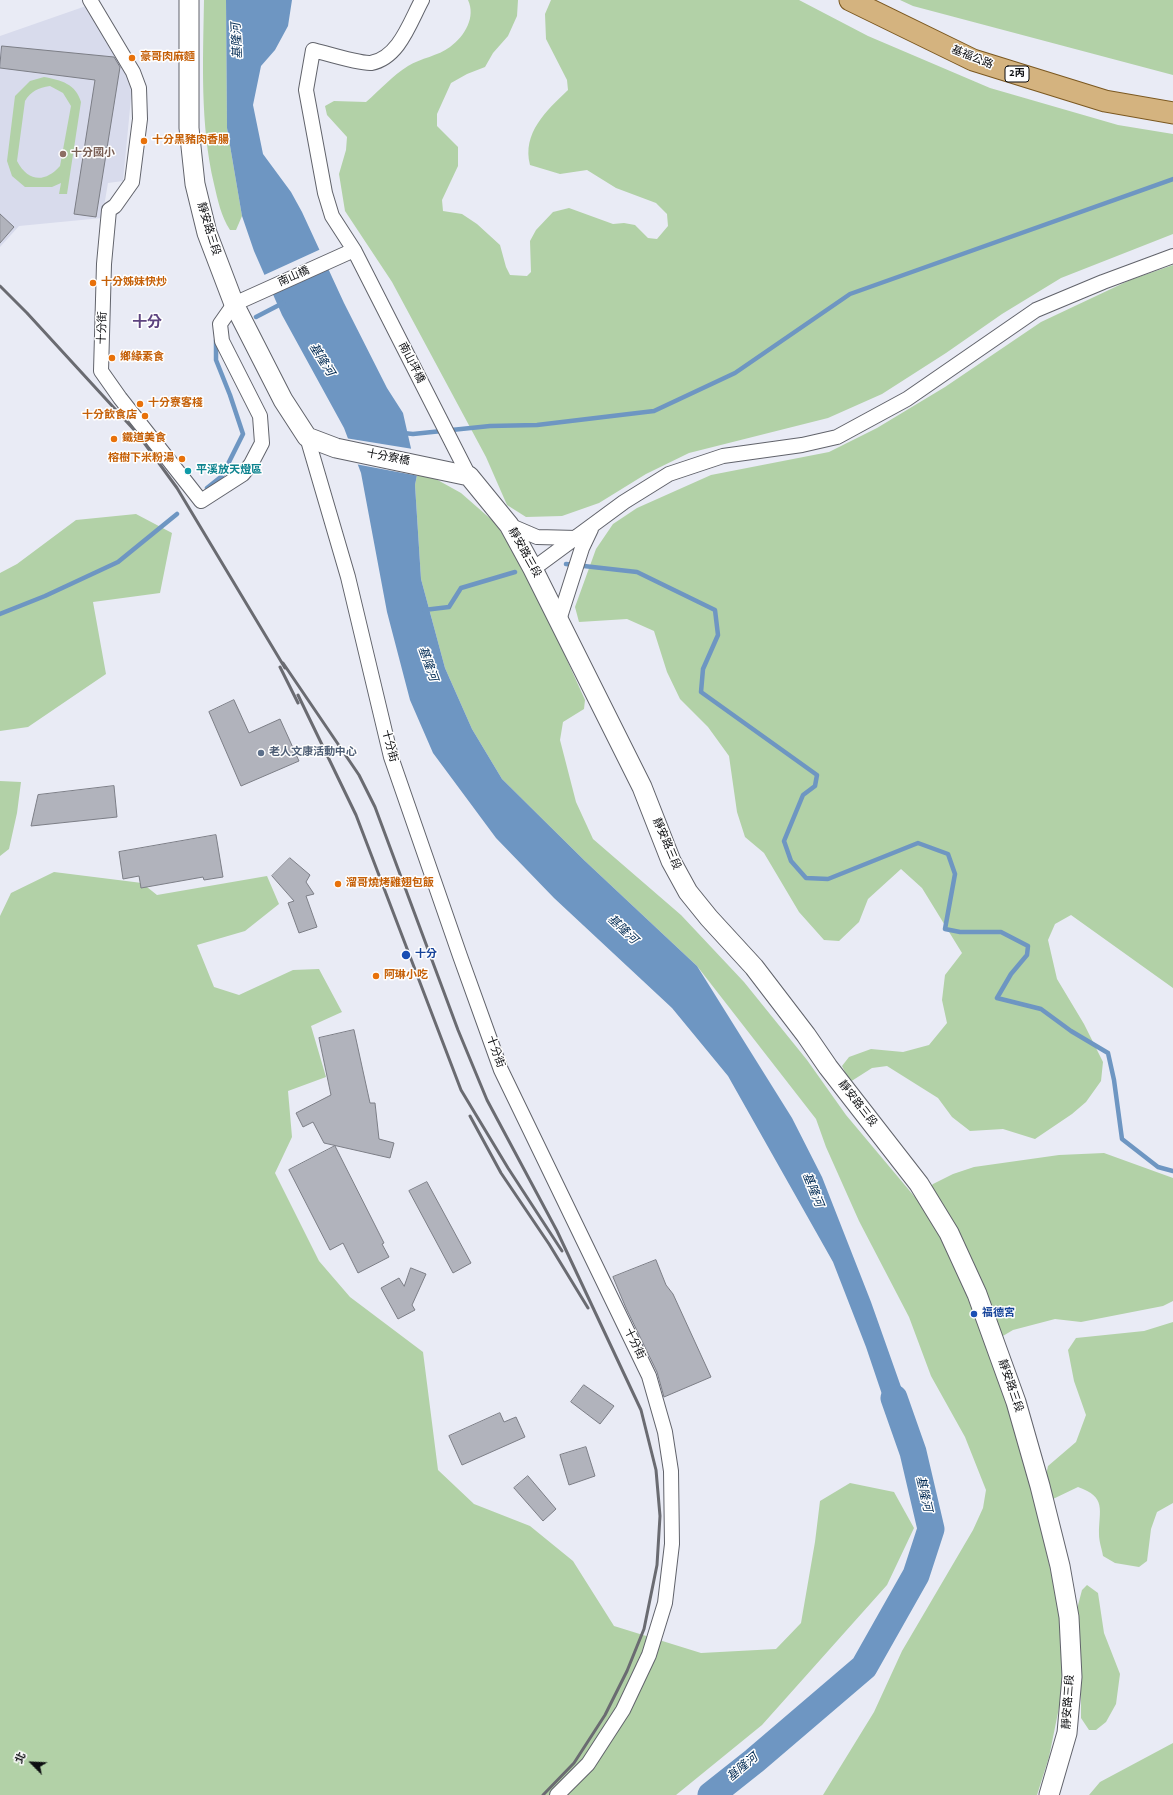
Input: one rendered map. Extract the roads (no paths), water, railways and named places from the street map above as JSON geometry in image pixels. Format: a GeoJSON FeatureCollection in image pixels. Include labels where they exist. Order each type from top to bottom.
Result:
{"type":"FeatureCollection","features":[{"type":"Feature","properties":{"kind":"main road","name":"靜安路三段"},"geometry":{"type":"LineString","coordinates":[[189,0],[189,128],[195,184],[207,233],[234,304],[283,400],[307,437]]}},
{"type":"Feature","properties":{"kind":"main road","name":"基福公路"},"geometry":{"type":"LineString","coordinates":[[850,0],[973,60],[1105,101],[1173,113]]}},
{"type":"Feature","properties":{"kind":"main road","name":"十分寮橋"},"geometry":{"type":"LineString","coordinates":[[307,437],[336,448],[469,476]]}},
{"type":"Feature","properties":{"kind":"main road","name":"靜安路三段"},"geometry":{"type":"LineString","coordinates":[[469,476],[509,525],[533,569],[642,787],[671,861],[688,892],[754,968],[918,1184],[949,1233],[977,1294],[1016,1402],[1060,1566],[1069,1617],[1072,1677],[1067,1733],[1049,1795]]}},
{"type":"Feature","properties":{"kind":"street","name":"十分街"},"geometry":{"type":"LineString","coordinates":[[90,0],[133,72],[139,88],[140,112],[132,182],[115,206],[109,210],[104,264],[101,371],[120,398],[201,501],[243,474],[251,464],[262,443],[260,416],[222,341],[220,324],[234,304]]}},
{"type":"Feature","properties":{"kind":"street","name":"南山坪橋"},"geometry":{"type":"LineString","coordinates":[[422,0],[394,50],[385,58],[369,63],[313,50],[306,90],[324,186],[332,216],[354,250],[469,476]]}},
{"type":"Feature","properties":{"kind":"street","name":"南山橋"},"geometry":{"type":"LineString","coordinates":[[234,304],[354,250]]}},
{"type":"Feature","properties":{"kind":"street"},"geometry":{"type":"LineString","coordinates":[[533,569],[624,502],[669,474],[723,456],[802,445],[837,437],[907,399],[1036,310],[1102,282],[1173,256]]}},
{"type":"Feature","properties":{"kind":"street","name":"十分街"},"geometry":{"type":"LineString","coordinates":[[307,437],[348,576],[391,757],[462,963],[501,1070],[649,1376],[665,1432],[671,1471],[672,1544],[665,1603],[649,1655],[623,1710],[588,1764],[557,1795]]}},
{"type":"Feature","properties":{"kind":"street"},"geometry":{"type":"LineString","coordinates":[[509,525],[537,537],[577,538]]}},
{"type":"Feature","properties":{"kind":"street"},"geometry":{"type":"LineString","coordinates":[[559,620],[582,548],[592,527]]}},
{"type":"Feature","properties":{"kind":"water"},"geometry":{"type":"Polygon","coordinates":[[[226,0],[292,0],[288,26],[275,50],[261,66],[253,105],[263,154],[291,192],[302,212],[344,303],[387,388],[403,413],[417,475],[415,485],[421,579],[445,668],[472,729],[502,779],[585,861],[697,966],[792,1118],[822,1177],[871,1302],[917,1432],[897,1433],[891,1421],[866,1347],[833,1262],[728,1076],[672,1008],[554,898],[496,838],[433,753],[410,700],[387,612],[361,473],[344,428],[282,315],[254,251],[242,216],[227,128],[226,0]]]}},
{"type":"Feature","properties":{"kind":"waterway"},"geometry":{"type":"LineString","coordinates":[[403,433],[413,434],[490,426],[537,425],[654,411],[735,373],[850,294],[1173,179]]}},
{"type":"Feature","properties":{"kind":"waterway"},"geometry":{"type":"LineString","coordinates":[[256,317],[283,303]]}},
{"type":"Feature","properties":{"kind":"waterway"},"geometry":{"type":"LineString","coordinates":[[207,488],[222,476],[243,434],[216,360],[216,340]]}},
{"type":"Feature","properties":{"kind":"waterway"},"geometry":{"type":"LineString","coordinates":[[0,614],[45,596],[118,562],[177,514]]}},
{"type":"Feature","properties":{"kind":"waterway"},"geometry":{"type":"LineString","coordinates":[[566,564],[637,572],[715,610],[718,635],[703,669],[701,692],[817,775],[815,786],[803,795],[784,841],[791,861],[806,878],[828,879],[918,843],[948,854],[955,874],[945,929],[960,932],[1001,932],[1028,946],[1027,955],[1011,974],[997,998],[1041,1009],[1071,1031],[1108,1053],[1114,1080],[1122,1139],[1158,1167],[1173,1171]]}},
{"type":"Feature","properties":{"kind":"waterway"},"geometry":{"type":"LineString","coordinates":[[424,610],[449,607],[461,588],[515,572]]}},
{"type":"Feature","properties":{"kind":"waterway","name":"基隆河"},"geometry":{"type":"LineString","coordinates":[[711,1795],[754,1761],[864,1667],[916,1575],[931,1529],[913,1452],[894,1398]]}},
{"type":"Feature","properties":{"kind":"railway"},"geometry":{"type":"LineString","coordinates":[[0,286],[27,313],[137,433],[177,488],[285,668]]}},
{"type":"Feature","properties":{"kind":"railway"},"geometry":{"type":"LineString","coordinates":[[283,663],[359,775],[375,807],[458,1030],[487,1100],[557,1231],[641,1410],[656,1470],[660,1516],[657,1565],[644,1629],[627,1671],[605,1715],[574,1763],[543,1795]]}},
{"type":"Feature","properties":{"kind":"railway"},"geometry":{"type":"LineString","coordinates":[[280,667],[298,703]]}},
{"type":"Feature","properties":{"kind":"railway"},"geometry":{"type":"LineString","coordinates":[[298,695],[356,815],[461,1090],[508,1168],[562,1251]]}},
{"type":"Feature","properties":{"kind":"railway"},"geometry":{"type":"LineString","coordinates":[[470,1116],[501,1173],[549,1244],[588,1308]]}},
{"type":"Feature","properties":{"kind":"place","name":"豪哥肉麻麵"},"geometry":{"type":"Point","coordinates":[132,58]}},
{"type":"Feature","properties":{"kind":"place","name":"十分黑豬肉香腸"},"geometry":{"type":"Point","coordinates":[144,141]}},
{"type":"Feature","properties":{"kind":"place","name":"十分國小"},"geometry":{"type":"Point","coordinates":[63,154]}},
{"type":"Feature","properties":{"kind":"place","name":"十分姊妹快炒"},"geometry":{"type":"Point","coordinates":[93,283]}},
{"type":"Feature","properties":{"kind":"place","name":"鄉緣素食"},"geometry":{"type":"Point","coordinates":[112,358]}},
{"type":"Feature","properties":{"kind":"place","name":"十分寮客棧"},"geometry":{"type":"Point","coordinates":[140,404]}},
{"type":"Feature","properties":{"kind":"place","name":"十分飲食店"},"geometry":{"type":"Point","coordinates":[145,416]}},
{"type":"Feature","properties":{"kind":"place","name":"鐵道美食"},"geometry":{"type":"Point","coordinates":[114,439]}},
{"type":"Feature","properties":{"kind":"place","name":"榕樹下米粉湯"},"geometry":{"type":"Point","coordinates":[182,459]}},
{"type":"Feature","properties":{"kind":"place","name":"平溪放天燈區"},"geometry":{"type":"Point","coordinates":[188,471]}},
{"type":"Feature","properties":{"kind":"place","name":"老人文康活動中心"},"geometry":{"type":"Point","coordinates":[261,753]}},
{"type":"Feature","properties":{"kind":"place","name":"溜哥燒烤雞翅包飯"},"geometry":{"type":"Point","coordinates":[338,884]}},
{"type":"Feature","properties":{"kind":"place","name":"十分"},"geometry":{"type":"Point","coordinates":[406,955]}},
{"type":"Feature","properties":{"kind":"place","name":"阿琳小吃"},"geometry":{"type":"Point","coordinates":[376,976]}},
{"type":"Feature","properties":{"kind":"place","name":"福德宮"},"geometry":{"type":"Point","coordinates":[974,1314]}},
{"type":"Feature","properties":{"kind":"district","name":"十分"},"geometry":{"type":"Point","coordinates":[147,324]}}]}
